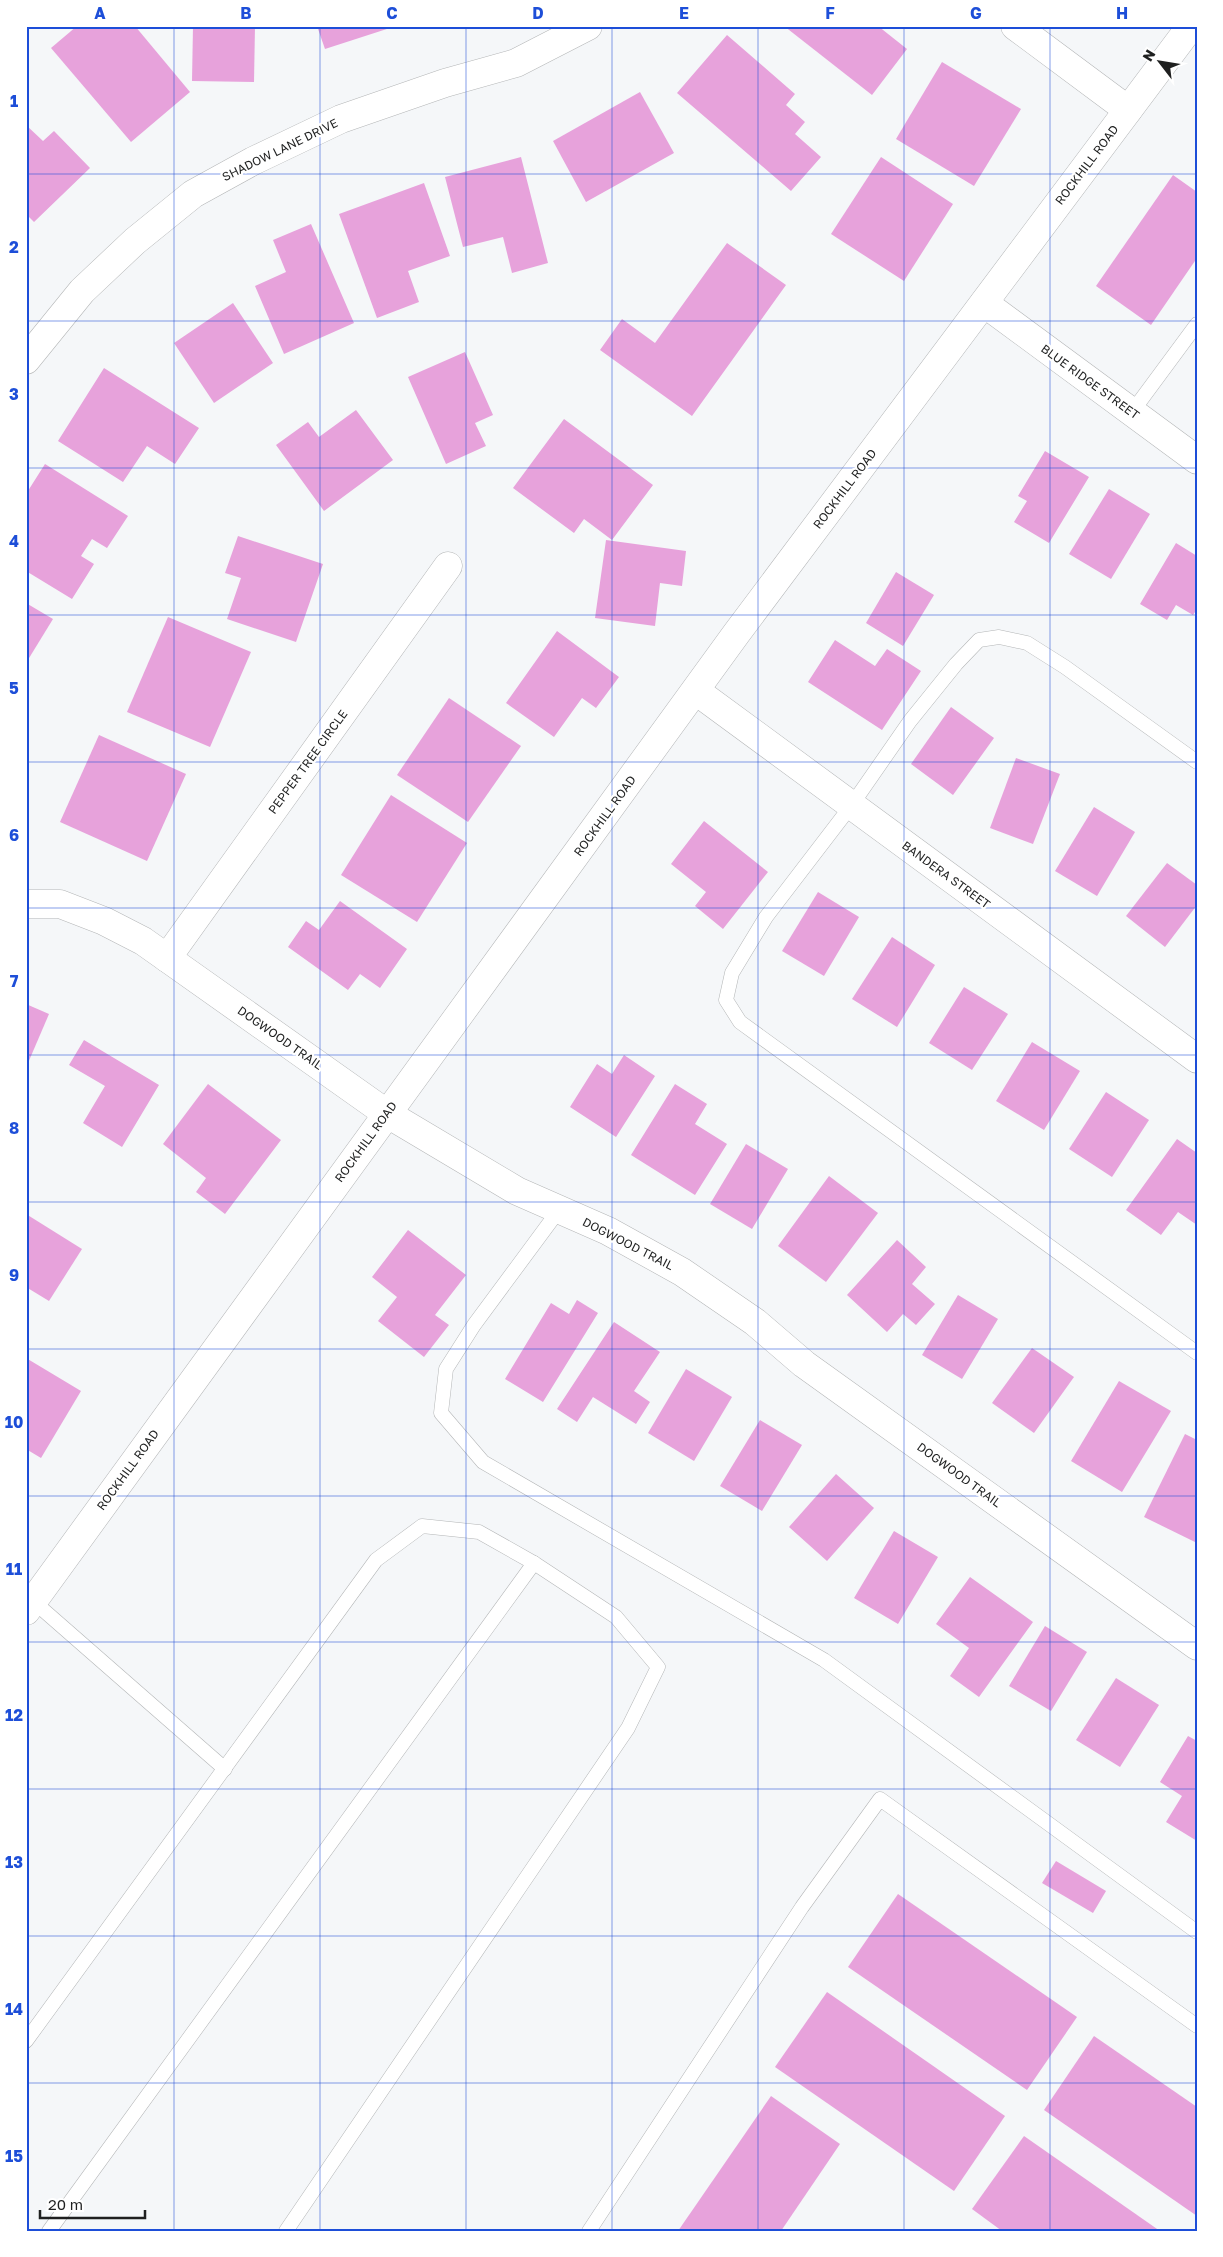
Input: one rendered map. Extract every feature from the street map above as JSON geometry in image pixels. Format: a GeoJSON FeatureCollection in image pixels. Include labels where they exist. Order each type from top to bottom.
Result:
{"type":"FeatureCollection","features":[{"type":"Feature","properties":{"kind":"street","name":"SHADOW LANE DRIVE"},"geometry":{"type":"LineString","coordinates":[[26,360],[82,291],[135,241],[193,194],[253,161],[341,119],[445,83],[516,63],[588,26]]}},
{"type":"Feature","properties":{"kind":"street"},"geometry":{"type":"LineString","coordinates":[[1015,26],[1128,110]]}},
{"type":"Feature","properties":{"kind":"street","name":"ROCKHILL ROAD"},"geometry":{"type":"LineString","coordinates":[[30,1606],[736,634],[1191,26]]}},
{"type":"Feature","properties":{"kind":"street","name":"BLUE RIDGE STREET"},"geometry":{"type":"LineString","coordinates":[[984,303],[1197,460]]}},
{"type":"Feature","properties":{"kind":"street","name":"PEPPER TREE CIRCLE"},"geometry":{"type":"LineString","coordinates":[[168,958],[448,566]]}},
{"type":"Feature","properties":{"kind":"street","name":"BANDERA STREET"},"geometry":{"type":"LineString","coordinates":[[696,691],[1197,1059]]}},
{"type":"Feature","properties":{"kind":"street","name":"DOGWOOD TRAIL"},"geometry":{"type":"LineString","coordinates":[[26,904],[60,904],[143,941],[386,1114],[517,1192],[608,1231],[682,1272],[755,1322],[804,1364],[1197,1646]]}},
{"type":"Feature","properties":{"kind":"lane"},"geometry":{"type":"LineString","coordinates":[[1132,412],[1197,324]]}},
{"type":"Feature","properties":{"kind":"lane"},"geometry":{"type":"LineString","coordinates":[[1197,762],[1065,667],[1027,643],[999,637],[979,640],[956,664],[910,721],[851,806],[766,917],[732,973],[726,1000],[740,1022],[1197,1353]]}},
{"type":"Feature","properties":{"kind":"lane"},"geometry":{"type":"LineString","coordinates":[[559,1210],[474,1325],[446,1369],[441,1413],[483,1462],[824,1660],[1197,1932]]}},
{"type":"Feature","properties":{"kind":"lane"},"geometry":{"type":"LineString","coordinates":[[26,2041],[376,1560],[422,1526],[480,1532],[534,1563],[616,1618],[658,1667],[628,1728],[286,2231]]}},
{"type":"Feature","properties":{"kind":"lane"},"geometry":{"type":"LineString","coordinates":[[49,2231],[534,1563]]}},
{"type":"Feature","properties":{"kind":"lane"},"geometry":{"type":"LineString","coordinates":[[30,1606],[225,1768]]}},
{"type":"Feature","properties":{"kind":"lane"},"geometry":{"type":"LineString","coordinates":[[589,2231],[802,1908],[880,1799],[1197,2026]]}},
{"type":"Feature","properties":{"kind":"building"},"geometry":{"type":"Polygon","coordinates":[[[77,26],[135,26],[190,92],[131,142],[51,48],[77,26]]]}},
{"type":"Feature","properties":{"kind":"building"},"geometry":{"type":"Polygon","coordinates":[[[193,26],[255,26],[254,82],[192,81],[193,26]]]}},
{"type":"Feature","properties":{"kind":"building"},"geometry":{"type":"Polygon","coordinates":[[[317,26],[393,26],[393,27],[325,49],[317,26]]]}},
{"type":"Feature","properties":{"kind":"building"},"geometry":{"type":"Polygon","coordinates":[[[784,26],[878,26],[907,49],[872,95],[784,26]]]}},
{"type":"Feature","properties":{"kind":"building"},"geometry":{"type":"Polygon","coordinates":[[[727,35],[795,94],[786,105],[805,122],[795,134],[821,157],[791,191],[677,93],[727,35]]]}},
{"type":"Feature","properties":{"kind":"building"},"geometry":{"type":"Polygon","coordinates":[[[942,62],[1021,109],[974,186],[896,139],[942,62]]]}},
{"type":"Feature","properties":{"kind":"building"},"geometry":{"type":"Polygon","coordinates":[[[640,92],[674,153],[586,202],[553,141],[640,92]]]}},
{"type":"Feature","properties":{"kind":"building"},"geometry":{"type":"Polygon","coordinates":[[[26,125],[43,141],[54,131],[90,168],[34,222],[26,214],[26,125]]]}},
{"type":"Feature","properties":{"kind":"building"},"geometry":{"type":"Polygon","coordinates":[[[521,157],[548,263],[512,273],[503,237],[463,247],[445,177],[521,157]]]}},
{"type":"Feature","properties":{"kind":"building"},"geometry":{"type":"Polygon","coordinates":[[[881,157],[953,204],[904,281],[831,234],[881,157]]]}},
{"type":"Feature","properties":{"kind":"building"},"geometry":{"type":"Polygon","coordinates":[[[1173,175],[1197,192],[1197,258],[1151,325],[1096,286],[1173,175]]]}},
{"type":"Feature","properties":{"kind":"building"},"geometry":{"type":"Polygon","coordinates":[[[424,183],[450,256],[408,271],[419,302],[377,318],[339,214],[424,183]]]}},
{"type":"Feature","properties":{"kind":"building"},"geometry":{"type":"Polygon","coordinates":[[[311,224],[354,323],[284,354],[255,286],[286,272],[273,240],[311,224]]]}},
{"type":"Feature","properties":{"kind":"building"},"geometry":{"type":"Polygon","coordinates":[[[727,243],[786,285],[692,416],[600,350],[622,319],[655,343],[727,243]]]}},
{"type":"Feature","properties":{"kind":"building"},"geometry":{"type":"Polygon","coordinates":[[[233,303],[273,363],[214,403],[174,343],[233,303]]]}},
{"type":"Feature","properties":{"kind":"building"},"geometry":{"type":"Polygon","coordinates":[[[465,352],[493,415],[475,423],[486,446],[446,464],[408,377],[465,352]]]}},
{"type":"Feature","properties":{"kind":"building"},"geometry":{"type":"Polygon","coordinates":[[[104,368],[199,428],[175,464],[147,446],[123,482],[58,441],[104,368]]]}},
{"type":"Feature","properties":{"kind":"building"},"geometry":{"type":"Polygon","coordinates":[[[356,410],[393,460],[324,511],[276,445],[308,422],[319,437],[356,410]]]}},
{"type":"Feature","properties":{"kind":"building"},"geometry":{"type":"Polygon","coordinates":[[[564,419],[653,485],[612,540],[584,519],[574,533],[513,488],[564,419]]]}},
{"type":"Feature","properties":{"kind":"building"},"geometry":{"type":"Polygon","coordinates":[[[1045,451],[1089,477],[1049,543],[1014,522],[1027,501],[1018,496],[1045,451]]]}},
{"type":"Feature","properties":{"kind":"building"},"geometry":{"type":"Polygon","coordinates":[[[45,464],[128,516],[107,548],[92,539],[81,556],[94,564],[72,599],[26,571],[26,494],[45,464]]]}},
{"type":"Feature","properties":{"kind":"building"},"geometry":{"type":"Polygon","coordinates":[[[1109,489],[1150,514],[1111,579],[1069,554],[1109,489]]]}},
{"type":"Feature","properties":{"kind":"building"},"geometry":{"type":"Polygon","coordinates":[[[238,536],[323,564],[296,642],[227,619],[241,578],[225,573],[238,536]]]}},
{"type":"Feature","properties":{"kind":"building"},"geometry":{"type":"Polygon","coordinates":[[[606,540],[686,551],[682,586],[660,583],[655,626],[595,618],[606,540]]]}},
{"type":"Feature","properties":{"kind":"building"},"geometry":{"type":"Polygon","coordinates":[[[1176,543],[1197,556],[1197,609],[1193,615],[1176,605],[1167,620],[1140,604],[1176,543]]]}},
{"type":"Feature","properties":{"kind":"building"},"geometry":{"type":"Polygon","coordinates":[[[896,572],[934,595],[903,646],[866,623],[896,572]]]}},
{"type":"Feature","properties":{"kind":"building"},"geometry":{"type":"Polygon","coordinates":[[[26,603],[53,619],[26,663],[26,603]]]}},
{"type":"Feature","properties":{"kind":"building"},"geometry":{"type":"Polygon","coordinates":[[[168,617],[251,652],[210,747],[127,712],[168,617]]]}},
{"type":"Feature","properties":{"kind":"building"},"geometry":{"type":"Polygon","coordinates":[[[557,631],[619,677],[596,708],[582,698],[554,737],[506,703],[557,631]]]}},
{"type":"Feature","properties":{"kind":"building"},"geometry":{"type":"Polygon","coordinates":[[[835,640],[875,666],[887,649],[921,671],[882,730],[808,682],[835,640]]]}},
{"type":"Feature","properties":{"kind":"building"},"geometry":{"type":"Polygon","coordinates":[[[449,698],[521,746],[468,822],[397,775],[449,698]]]}},
{"type":"Feature","properties":{"kind":"building"},"geometry":{"type":"Polygon","coordinates":[[[951,707],[994,738],[953,795],[911,764],[951,707]]]}},
{"type":"Feature","properties":{"kind":"building"},"geometry":{"type":"Polygon","coordinates":[[[99,735],[186,774],[147,861],[60,822],[99,735]]]}},
{"type":"Feature","properties":{"kind":"building"},"geometry":{"type":"Polygon","coordinates":[[[1016,758],[1060,774],[1033,844],[990,828],[1016,758]]]}},
{"type":"Feature","properties":{"kind":"building"},"geometry":{"type":"Polygon","coordinates":[[[391,795],[467,843],[417,922],[341,875],[391,795]]]}},
{"type":"Feature","properties":{"kind":"building"},"geometry":{"type":"Polygon","coordinates":[[[1094,807],[1135,832],[1097,896],[1055,871],[1094,807]]]}},
{"type":"Feature","properties":{"kind":"building"},"geometry":{"type":"Polygon","coordinates":[[[704,821],[768,872],[723,929],[695,906],[706,892],[671,864],[704,821]]]}},
{"type":"Feature","properties":{"kind":"building"},"geometry":{"type":"Polygon","coordinates":[[[1167,863],[1197,885],[1197,905],[1165,947],[1126,916],[1167,863]]]}},
{"type":"Feature","properties":{"kind":"building"},"geometry":{"type":"Polygon","coordinates":[[[818,892],[859,917],[824,976],[782,951],[818,892]]]}},
{"type":"Feature","properties":{"kind":"building"},"geometry":{"type":"Polygon","coordinates":[[[340,901],[407,949],[380,988],[360,974],[348,990],[288,947],[306,921],[319,930],[340,901]]]}},
{"type":"Feature","properties":{"kind":"building"},"geometry":{"type":"Polygon","coordinates":[[[892,937],[935,965],[897,1027],[852,999],[892,937]]]}},
{"type":"Feature","properties":{"kind":"building"},"geometry":{"type":"Polygon","coordinates":[[[964,987],[1008,1014],[972,1070],[929,1043],[964,987]]]}},
{"type":"Feature","properties":{"kind":"building"},"geometry":{"type":"Polygon","coordinates":[[[26,1004],[49,1014],[28,1063],[26,1063],[26,1004]]]}},
{"type":"Feature","properties":{"kind":"building"},"geometry":{"type":"Polygon","coordinates":[[[84,1040],[159,1085],[122,1147],[83,1123],[105,1086],[69,1065],[84,1040]]]}},
{"type":"Feature","properties":{"kind":"building"},"geometry":{"type":"Polygon","coordinates":[[[1032,1042],[1080,1071],[1044,1130],[996,1101],[1032,1042]]]}},
{"type":"Feature","properties":{"kind":"building"},"geometry":{"type":"Polygon","coordinates":[[[624,1055],[655,1076],[616,1137],[570,1107],[597,1064],[612,1074],[624,1055]]]}},
{"type":"Feature","properties":{"kind":"building"},"geometry":{"type":"Polygon","coordinates":[[[208,1084],[281,1140],[225,1214],[196,1192],[206,1178],[163,1144],[208,1084]]]}},
{"type":"Feature","properties":{"kind":"building"},"geometry":{"type":"Polygon","coordinates":[[[675,1084],[707,1104],[695,1124],[727,1144],[695,1195],[631,1155],[675,1084]]]}},
{"type":"Feature","properties":{"kind":"building"},"geometry":{"type":"Polygon","coordinates":[[[1106,1092],[1149,1120],[1112,1177],[1069,1149],[1106,1092]]]}},
{"type":"Feature","properties":{"kind":"building"},"geometry":{"type":"Polygon","coordinates":[[[1177,1139],[1197,1153],[1197,1225],[1178,1212],[1161,1235],[1126,1210],[1177,1139]]]}},
{"type":"Feature","properties":{"kind":"building"},"geometry":{"type":"Polygon","coordinates":[[[746,1144],[788,1169],[752,1229],[710,1204],[746,1144]]]}},
{"type":"Feature","properties":{"kind":"building"},"geometry":{"type":"Polygon","coordinates":[[[829,1176],[878,1213],[826,1282],[778,1246],[829,1176]]]}},
{"type":"Feature","properties":{"kind":"building"},"geometry":{"type":"Polygon","coordinates":[[[26,1214],[82,1249],[49,1301],[26,1287],[26,1214]]]}},
{"type":"Feature","properties":{"kind":"building"},"geometry":{"type":"Polygon","coordinates":[[[408,1230],[466,1275],[435,1315],[449,1325],[424,1357],[378,1321],[397,1297],[372,1277],[408,1230]]]}},
{"type":"Feature","properties":{"kind":"building"},"geometry":{"type":"Polygon","coordinates":[[[897,1240],[926,1267],[912,1284],[935,1304],[916,1325],[903,1314],[887,1332],[847,1295],[897,1240]]]}},
{"type":"Feature","properties":{"kind":"building"},"geometry":{"type":"Polygon","coordinates":[[[958,1295],[998,1319],[962,1379],[922,1355],[958,1295]]]}},
{"type":"Feature","properties":{"kind":"building"},"geometry":{"type":"Polygon","coordinates":[[[577,1300],[598,1313],[543,1402],[505,1379],[551,1303],[569,1314],[577,1300]]]}},
{"type":"Feature","properties":{"kind":"building"},"geometry":{"type":"Polygon","coordinates":[[[614,1322],[660,1352],[634,1391],[650,1402],[636,1424],[593,1397],[577,1422],[557,1409],[614,1322]]]}},
{"type":"Feature","properties":{"kind":"building"},"geometry":{"type":"Polygon","coordinates":[[[1032,1348],[1074,1377],[1034,1433],[992,1403],[1032,1348]]]}},
{"type":"Feature","properties":{"kind":"building"},"geometry":{"type":"Polygon","coordinates":[[[26,1358],[81,1391],[41,1458],[26,1449],[26,1358]]]}},
{"type":"Feature","properties":{"kind":"building"},"geometry":{"type":"Polygon","coordinates":[[[686,1369],[732,1397],[694,1461],[648,1433],[686,1369]]]}},
{"type":"Feature","properties":{"kind":"building"},"geometry":{"type":"Polygon","coordinates":[[[1119,1381],[1171,1411],[1122,1492],[1071,1461],[1119,1381]]]}},
{"type":"Feature","properties":{"kind":"building"},"geometry":{"type":"Polygon","coordinates":[[[760,1420],[802,1445],[762,1511],[720,1486],[760,1420]]]}},
{"type":"Feature","properties":{"kind":"building"},"geometry":{"type":"Polygon","coordinates":[[[1185,1434],[1197,1440],[1197,1543],[1144,1517],[1185,1434]]]}},
{"type":"Feature","properties":{"kind":"building"},"geometry":{"type":"Polygon","coordinates":[[[836,1474],[874,1508],[827,1561],[789,1527],[836,1474]]]}},
{"type":"Feature","properties":{"kind":"building"},"geometry":{"type":"Polygon","coordinates":[[[894,1531],[938,1557],[898,1624],[854,1598],[894,1531]]]}},
{"type":"Feature","properties":{"kind":"building"},"geometry":{"type":"Polygon","coordinates":[[[970,1577],[1033,1622],[979,1697],[950,1676],[969,1648],[936,1624],[970,1577]]]}},
{"type":"Feature","properties":{"kind":"building"},"geometry":{"type":"Polygon","coordinates":[[[1045,1626],[1087,1652],[1051,1711],[1009,1686],[1045,1626]]]}},
{"type":"Feature","properties":{"kind":"building"},"geometry":{"type":"Polygon","coordinates":[[[1116,1678],[1159,1705],[1120,1767],[1076,1740],[1116,1678]]]}},
{"type":"Feature","properties":{"kind":"building"},"geometry":{"type":"Polygon","coordinates":[[[1188,1736],[1197,1741],[1197,1841],[1166,1822],[1182,1796],[1160,1782],[1188,1736]]]}},
{"type":"Feature","properties":{"kind":"building"},"geometry":{"type":"Polygon","coordinates":[[[1056,1861],[1106,1891],[1093,1913],[1042,1883],[1056,1861]]]}},
{"type":"Feature","properties":{"kind":"building"},"geometry":{"type":"Polygon","coordinates":[[[898,1894],[1077,2017],[1027,2090],[848,1967],[898,1894]]]}},
{"type":"Feature","properties":{"kind":"building"},"geometry":{"type":"Polygon","coordinates":[[[827,1992],[1005,2116],[954,2191],[775,2067],[827,1992]]]}},
{"type":"Feature","properties":{"kind":"building"},"geometry":{"type":"Polygon","coordinates":[[[1094,2036],[1197,2107],[1197,2216],[1044,2110],[1094,2036]]]}},
{"type":"Feature","properties":{"kind":"building"},"geometry":{"type":"Polygon","coordinates":[[[771,2096],[840,2144],[781,2231],[678,2231],[771,2096]]]}},
{"type":"Feature","properties":{"kind":"building"},"geometry":{"type":"Polygon","coordinates":[[[1024,2136],[1160,2231],[1002,2231],[972,2209],[1024,2136]]]}}]}
